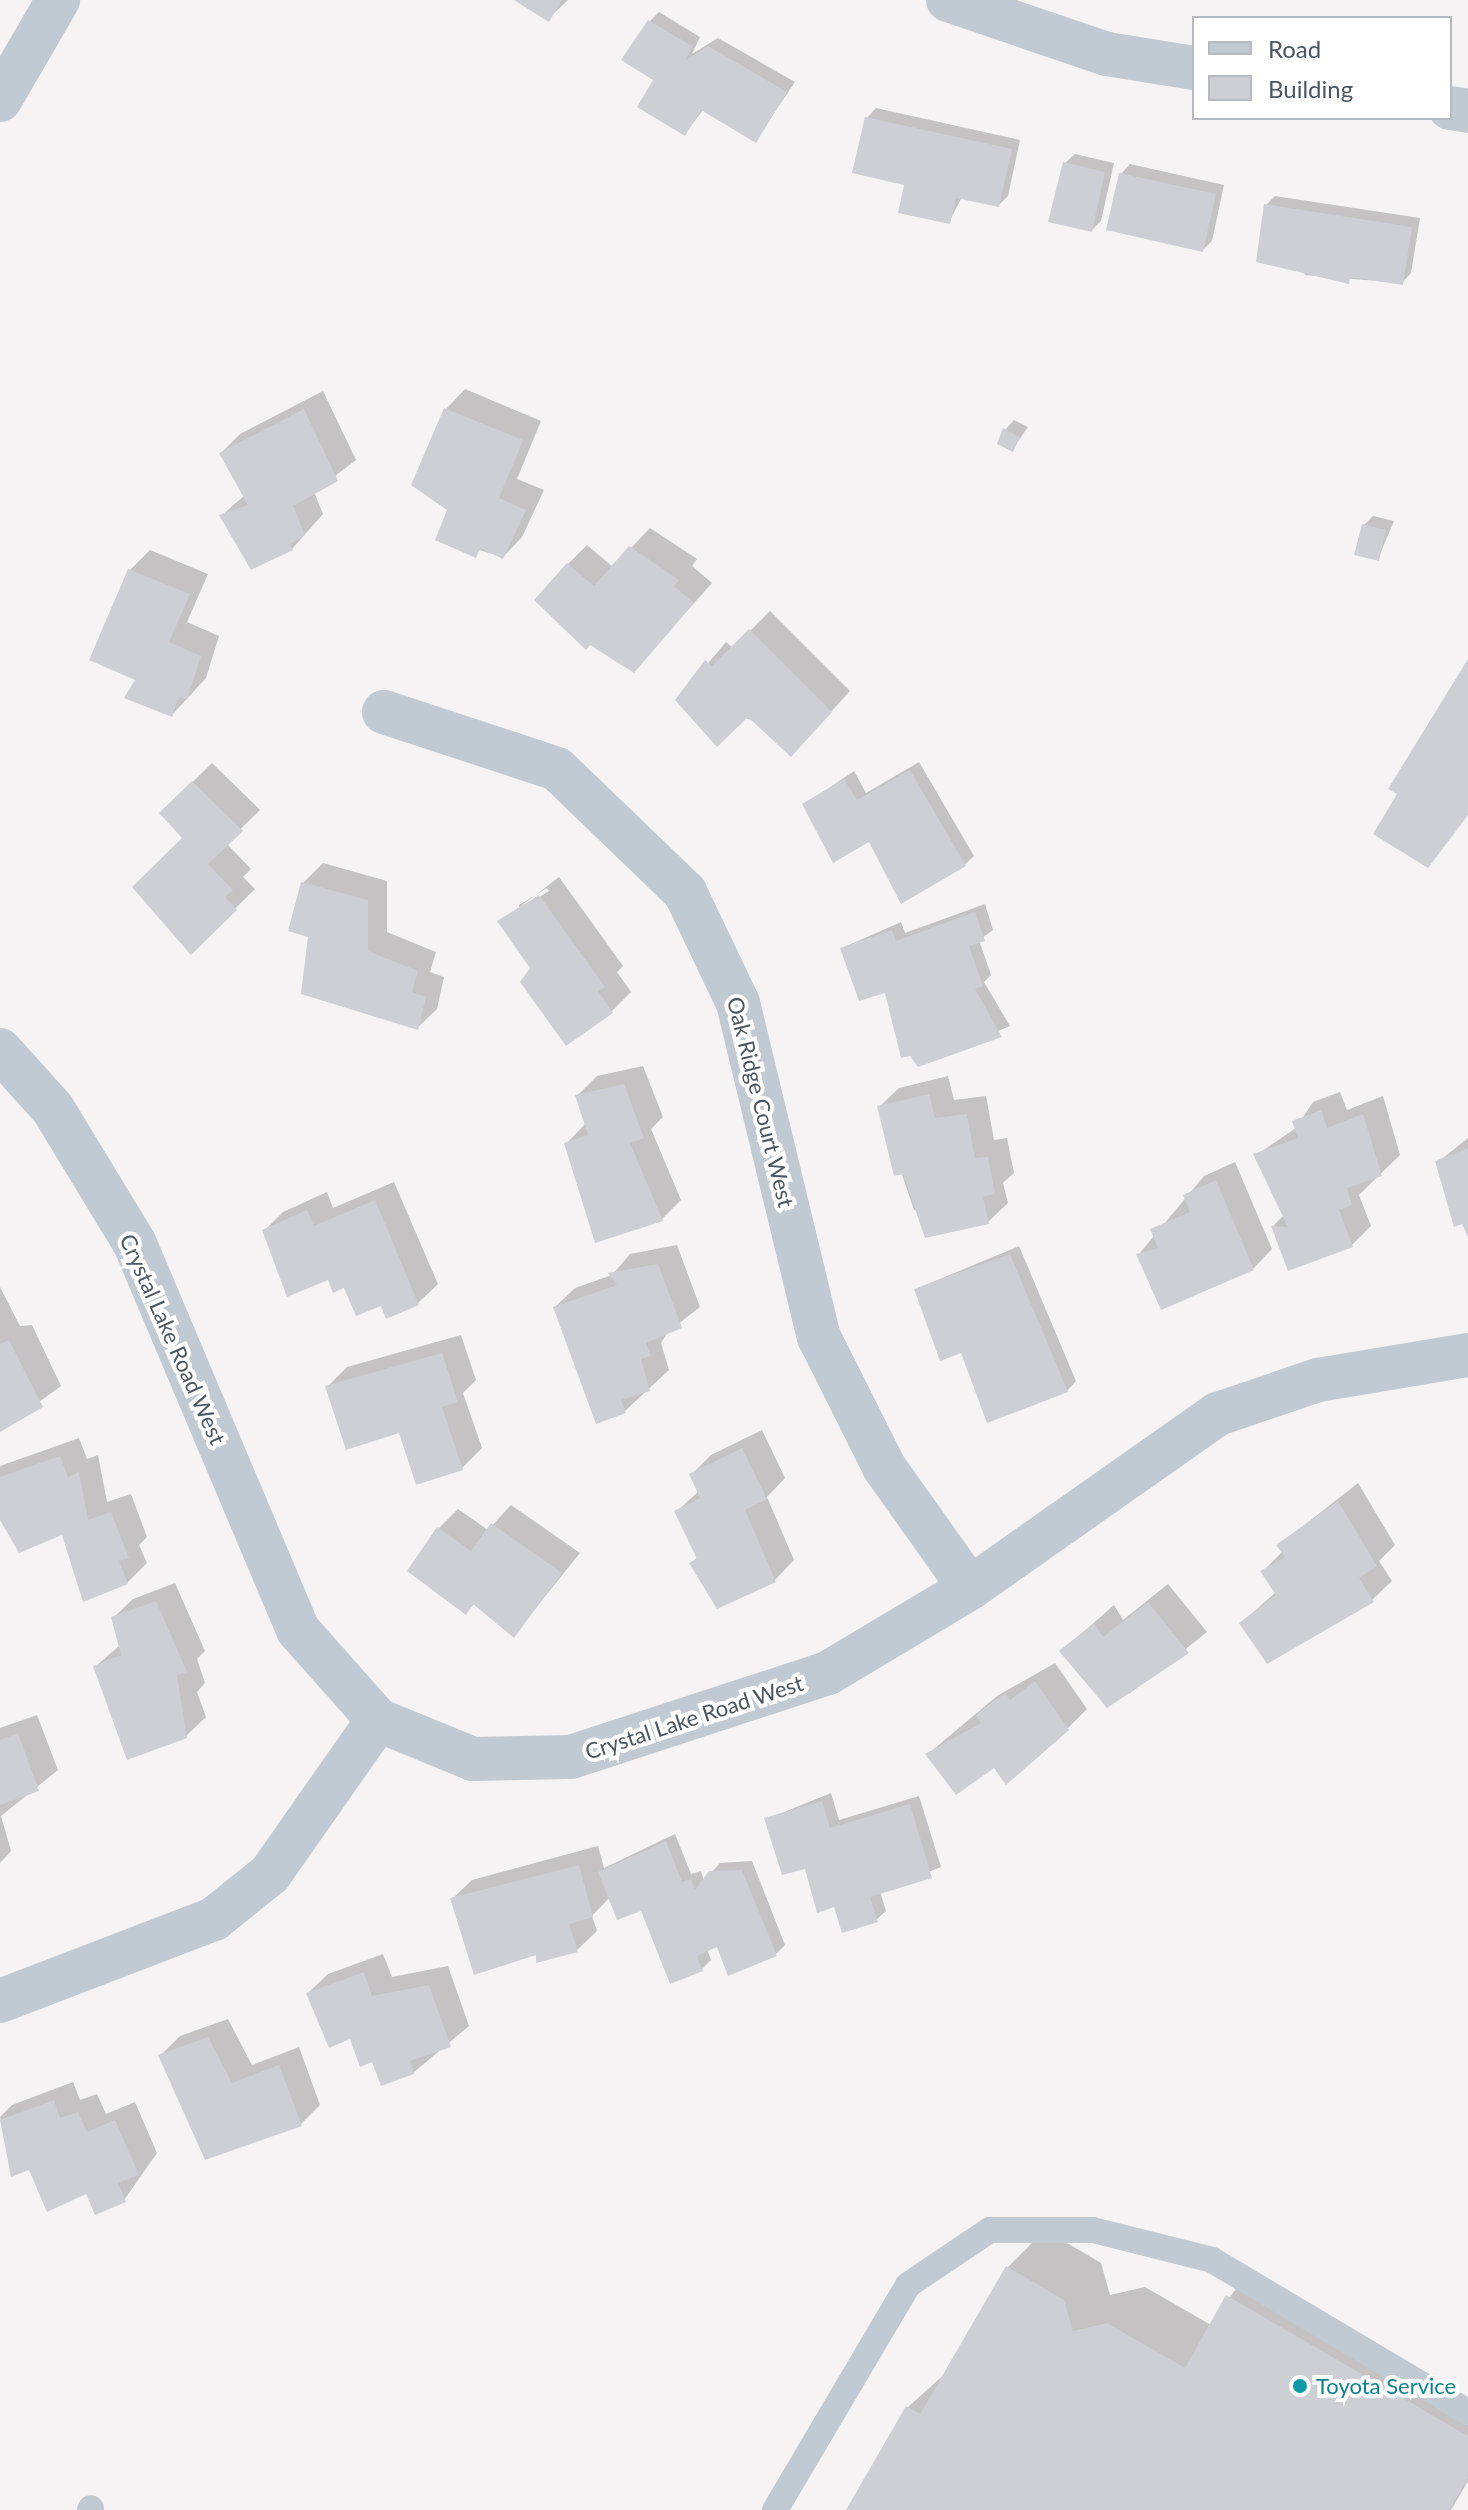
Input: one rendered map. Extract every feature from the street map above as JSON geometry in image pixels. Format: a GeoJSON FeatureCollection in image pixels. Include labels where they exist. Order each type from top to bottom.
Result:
{"type":"FeatureCollection","features":[{"type":"Feature","properties":{"kind":"street"},"geometry":{"type":"LineString","coordinates":[[0,100],[58,0]]}},
{"type":"Feature","properties":{"kind":"street"},"geometry":{"type":"LineString","coordinates":[[948,0],[1107,54],[1192,68]]}},
{"type":"Feature","properties":{"kind":"street","name":"Oak Ridge Court West"},"geometry":{"type":"LineString","coordinates":[[384,712],[557,769],[685,892],[738,1003],[819,1337],[884,1467],[970,1588]]}},
{"type":"Feature","properties":{"kind":"street","name":"Crystal Lake Road West"},"geometry":{"type":"LineString","coordinates":[[0,1050],[53,1109],[135,1244],[298,1630],[378,1720],[473,1759],[571,1757],[828,1673],[970,1588],[1218,1414],[1318,1380],[1468,1355]]}},
{"type":"Feature","properties":{"kind":"street"},"geometry":{"type":"LineString","coordinates":[[0,2001],[214,1919],[270,1874],[378,1720]]}},
{"type":"Feature","properties":{"kind":"lane"},"geometry":{"type":"LineString","coordinates":[[775,2510],[908,2285],[990,2230],[1093,2230],[1212,2260],[1468,2412]]}},
{"type":"Feature","properties":{"kind":"building"},"geometry":{"type":"Polygon","coordinates":[[[514,0],[562,0],[549,22],[514,0]]]}},
{"type":"Feature","properties":{"kind":"building"},"geometry":{"type":"Polygon","coordinates":[[[648,20],[692,46],[686,60],[708,46],[787,92],[756,143],[701,110],[685,136],[637,107],[653,80],[621,60],[648,20]]]}},
{"type":"Feature","properties":{"kind":"building"},"geometry":{"type":"Polygon","coordinates":[[[865,117],[1012,149],[999,207],[956,198],[950,224],[898,213],[904,185],[852,173],[865,117]]]}},
{"type":"Feature","properties":{"kind":"building"},"geometry":{"type":"Polygon","coordinates":[[[1063,162],[1105,172],[1092,232],[1048,222],[1063,162]]]}},
{"type":"Feature","properties":{"kind":"building"},"geometry":{"type":"Polygon","coordinates":[[[1119,173],[1216,194],[1203,252],[1106,230],[1119,173]]]}},
{"type":"Feature","properties":{"kind":"building"},"geometry":{"type":"Polygon","coordinates":[[[1264,204],[1412,227],[1403,285],[1350,277],[1349,284],[1256,262],[1264,204]]]}},
{"type":"Feature","properties":{"kind":"building"},"geometry":{"type":"Polygon","coordinates":[[[444,408],[523,440],[499,498],[526,510],[503,559],[480,548],[476,558],[435,540],[447,510],[411,485],[444,408]]]}},
{"type":"Feature","properties":{"kind":"building"},"geometry":{"type":"Polygon","coordinates":[[[304,409],[338,481],[293,506],[305,535],[290,544],[293,550],[251,570],[219,515],[248,505],[219,453],[304,409]]]}},
{"type":"Feature","properties":{"kind":"building"},"geometry":{"type":"Polygon","coordinates":[[[1003,428],[1020,437],[1013,452],[997,444],[1003,428]]]}},
{"type":"Feature","properties":{"kind":"building"},"geometry":{"type":"Polygon","coordinates":[[[1362,524],[1386,530],[1379,561],[1354,555],[1362,524]]]}},
{"type":"Feature","properties":{"kind":"building"},"geometry":{"type":"Polygon","coordinates":[[[629,546],[679,580],[674,586],[694,603],[634,673],[590,645],[586,650],[534,600],[567,563],[594,586],[629,546]]]}},
{"type":"Feature","properties":{"kind":"building"},"geometry":{"type":"Polygon","coordinates":[[[128,569],[190,594],[169,642],[201,656],[187,700],[179,697],[172,717],[124,698],[135,680],[89,660],[128,569]]]}},
{"type":"Feature","properties":{"kind":"building"},"geometry":{"type":"Polygon","coordinates":[[[749,629],[832,712],[791,757],[748,717],[717,747],[675,700],[705,660],[712,666],[749,629]]]}},
{"type":"Feature","properties":{"kind":"building"},"geometry":{"type":"Polygon","coordinates":[[[1468,659],[1468,815],[1428,868],[1373,834],[1397,794],[1388,789],[1468,659]]]}},
{"type":"Feature","properties":{"kind":"building"},"geometry":{"type":"Polygon","coordinates":[[[910,770],[966,866],[901,904],[869,842],[833,863],[802,804],[844,779],[857,800],[910,770]]]}},
{"type":"Feature","properties":{"kind":"building"},"geometry":{"type":"Polygon","coordinates":[[[192,781],[243,831],[208,864],[233,890],[225,897],[237,910],[191,955],[132,887],[182,838],[159,813],[192,781]]]}},
{"type":"Feature","properties":{"kind":"building"},"geometry":{"type":"Polygon","coordinates":[[[301,882],[368,900],[368,951],[418,971],[412,992],[426,997],[418,1030],[301,994],[308,937],[288,931],[301,882]]]}},
{"type":"Feature","properties":{"kind":"building"},"geometry":{"type":"Polygon","coordinates":[[[539,895],[605,987],[598,991],[613,1013],[566,1046],[520,982],[530,968],[497,921],[539,895]]]}},
{"type":"Feature","properties":{"kind":"building"},"geometry":{"type":"Polygon","coordinates":[[[975,912],[985,941],[969,946],[983,986],[975,989],[1002,1037],[918,1067],[910,1056],[901,1058],[885,993],[859,1001],[840,948],[892,930],[896,941],[975,912]]]}},
{"type":"Feature","properties":{"kind":"building"},"geometry":{"type":"Polygon","coordinates":[[[624,1084],[644,1138],[630,1143],[663,1221],[595,1243],[564,1143],[588,1135],[575,1095],[624,1084]]]}},
{"type":"Feature","properties":{"kind":"building"},"geometry":{"type":"Polygon","coordinates":[[[929,1094],[935,1118],[967,1114],[975,1158],[988,1157],[995,1194],[983,1197],[989,1224],[925,1238],[903,1174],[894,1176],[877,1106],[929,1094]]]}},
{"type":"Feature","properties":{"kind":"building"},"geometry":{"type":"Polygon","coordinates":[[[1321,1110],[1327,1128],[1363,1114],[1382,1176],[1347,1188],[1352,1205],[1339,1210],[1353,1247],[1288,1271],[1271,1226],[1288,1227],[1253,1154],[1298,1138],[1292,1121],[1321,1110]]]}},
{"type":"Feature","properties":{"kind":"building"},"geometry":{"type":"Polygon","coordinates":[[[1468,1148],[1468,1237],[1462,1224],[1454,1227],[1435,1161],[1468,1148]]]}},
{"type":"Feature","properties":{"kind":"building"},"geometry":{"type":"Polygon","coordinates":[[[1216,1180],[1254,1270],[1161,1310],[1136,1254],[1158,1248],[1150,1229],[1190,1212],[1183,1195],[1216,1180]]]}},
{"type":"Feature","properties":{"kind":"building"},"geometry":{"type":"Polygon","coordinates":[[[375,1200],[419,1305],[386,1319],[381,1306],[356,1316],[344,1288],[333,1293],[328,1280],[287,1297],[262,1230],[307,1210],[314,1226],[375,1200]]]}},
{"type":"Feature","properties":{"kind":"building"},"geometry":{"type":"Polygon","coordinates":[[[1010,1254],[1068,1392],[987,1423],[961,1353],[940,1361],[914,1289],[1010,1254]]]}},
{"type":"Feature","properties":{"kind":"building"},"geometry":{"type":"Polygon","coordinates":[[[658,1264],[682,1328],[646,1343],[651,1356],[641,1359],[650,1391],[621,1400],[626,1413],[596,1424],[553,1307],[617,1285],[608,1273],[658,1264]]]}},
{"type":"Feature","properties":{"kind":"building"},"geometry":{"type":"Polygon","coordinates":[[[9,1340],[43,1407],[0,1432],[0,1344],[9,1340]]]}},
{"type":"Feature","properties":{"kind":"building"},"geometry":{"type":"Polygon","coordinates":[[[442,1353],[458,1402],[442,1407],[463,1470],[416,1485],[399,1433],[346,1450],[325,1386],[442,1353]]]}},
{"type":"Feature","properties":{"kind":"building"},"geometry":{"type":"Polygon","coordinates":[[[742,1448],[767,1499],[745,1510],[776,1582],[717,1609],[689,1563],[697,1559],[674,1511],[700,1498],[689,1474],[742,1448]]]}},
{"type":"Feature","properties":{"kind":"building"},"geometry":{"type":"Polygon","coordinates":[[[60,1456],[68,1477],[79,1472],[88,1520],[111,1512],[129,1558],[119,1561],[128,1584],[83,1602],[62,1535],[19,1553],[0,1520],[0,1477],[60,1456]]]}},
{"type":"Feature","properties":{"kind":"building"},"geometry":{"type":"Polygon","coordinates":[[[1338,1501],[1377,1566],[1359,1578],[1374,1602],[1267,1664],[1239,1623],[1276,1595],[1260,1571],[1285,1557],[1276,1545],[1338,1501]]]}},
{"type":"Feature","properties":{"kind":"building"},"geometry":{"type":"Polygon","coordinates":[[[491,1523],[562,1573],[514,1638],[473,1604],[466,1615],[407,1571],[437,1527],[471,1551],[491,1523]]]}},
{"type":"Feature","properties":{"kind":"building"},"geometry":{"type":"Polygon","coordinates":[[[156,1601],[187,1672],[177,1675],[187,1738],[127,1760],[93,1666],[121,1655],[111,1617],[156,1601]]]}},
{"type":"Feature","properties":{"kind":"building"},"geometry":{"type":"Polygon","coordinates":[[[1148,1602],[1189,1653],[1107,1708],[1059,1651],[1094,1623],[1103,1637],[1148,1602]]]}},
{"type":"Feature","properties":{"kind":"building"},"geometry":{"type":"Polygon","coordinates":[[[1035,1681],[1069,1730],[1006,1785],[994,1768],[956,1795],[925,1754],[981,1723],[975,1715],[1005,1693],[1010,1700],[1035,1681]]]}},
{"type":"Feature","properties":{"kind":"building"},"geometry":{"type":"Polygon","coordinates":[[[18,1733],[39,1791],[0,1805],[0,1740],[18,1733]]]}},
{"type":"Feature","properties":{"kind":"building"},"geometry":{"type":"Polygon","coordinates":[[[822,1801],[830,1828],[910,1804],[932,1878],[870,1897],[878,1922],[842,1933],[834,1907],[817,1913],[805,1869],[782,1875],[764,1818],[822,1801]]]}},
{"type":"Feature","properties":{"kind":"building"},"geometry":{"type":"Polygon","coordinates":[[[666,1841],[682,1882],[691,1879],[695,1890],[709,1871],[742,1870],[777,1956],[728,1976],[717,1947],[697,1956],[703,1971],[670,1984],[641,1911],[617,1920],[598,1872],[666,1841]]]}},
{"type":"Feature","properties":{"kind":"building"},"geometry":{"type":"Polygon","coordinates":[[[579,1865],[593,1917],[569,1924],[578,1952],[536,1963],[536,1955],[474,1975],[450,1898],[579,1865]]]}},
{"type":"Feature","properties":{"kind":"building"},"geometry":{"type":"Polygon","coordinates":[[[364,1972],[372,1996],[429,1985],[451,2047],[410,2061],[414,2074],[381,2086],[372,2062],[360,2067],[350,2039],[329,2048],[306,1993],[364,1972]]]}},
{"type":"Feature","properties":{"kind":"building"},"geometry":{"type":"Polygon","coordinates":[[[208,2037],[232,2083],[279,2065],[302,2126],[205,2160],[158,2055],[208,2037]]]}},
{"type":"Feature","properties":{"kind":"building"},"geometry":{"type":"Polygon","coordinates":[[[54,2100],[60,2118],[78,2112],[87,2132],[115,2120],[139,2175],[118,2183],[126,2202],[95,2215],[86,2194],[47,2212],[29,2170],[11,2177],[0,2120],[54,2100]]]}},
{"type":"Feature","properties":{"kind":"building"},"geometry":{"type":"Polygon","coordinates":[[[1006,2266],[1064,2300],[1073,2331],[1107,2323],[1185,2368],[1226,2295],[1468,2436],[1468,2478],[1449,2510],[846,2510],[906,2406],[920,2414],[1006,2266]]]}},
{"type":"Feature","properties":{"kind":"place","name":"Toyota Service"},"geometry":{"type":"Point","coordinates":[1300,2386]}}]}
